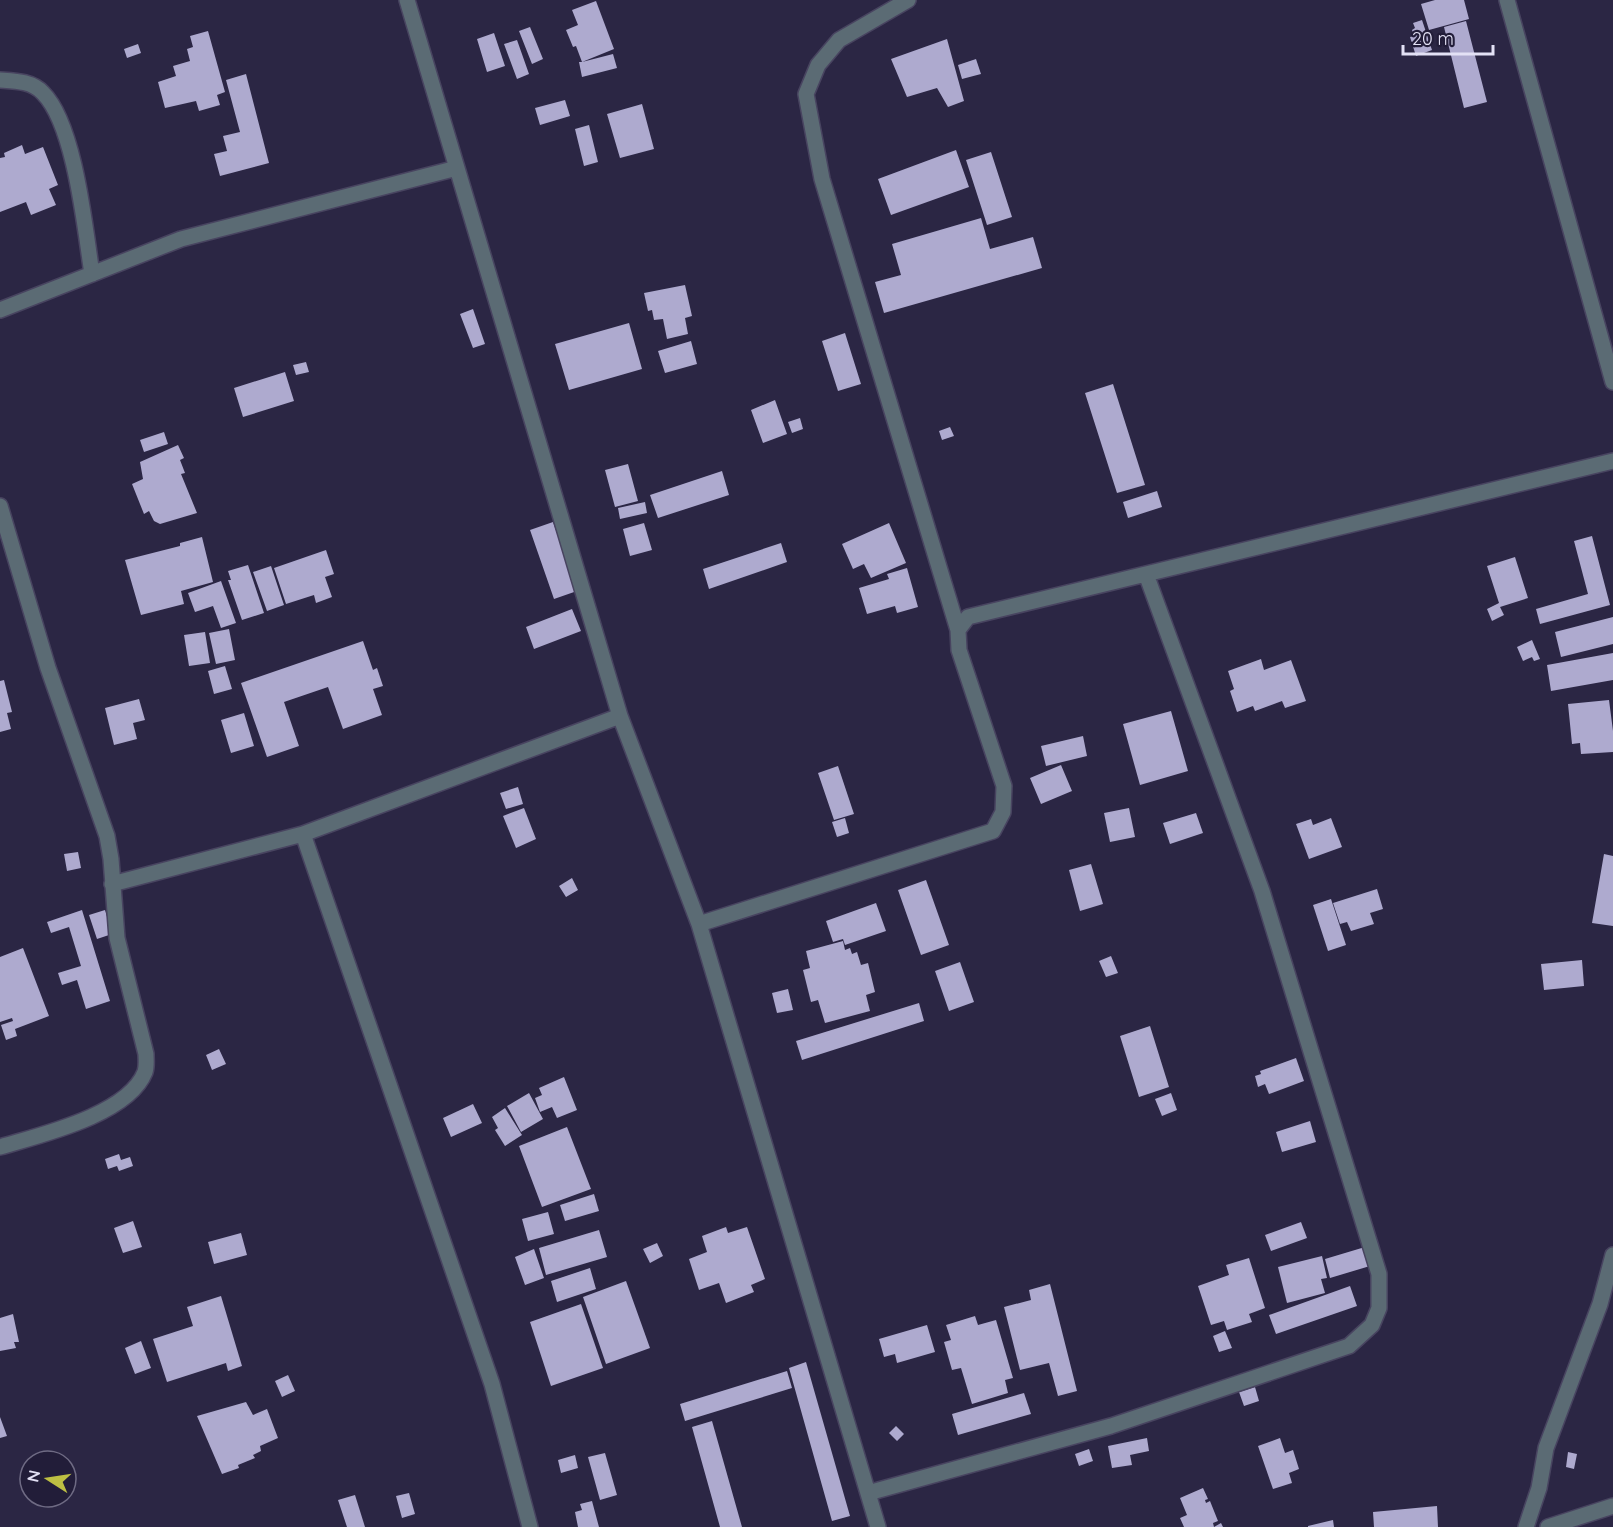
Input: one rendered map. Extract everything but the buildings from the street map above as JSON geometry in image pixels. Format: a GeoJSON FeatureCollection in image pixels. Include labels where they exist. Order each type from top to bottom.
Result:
{"type":"FeatureCollection","features":[{"type":"Feature","properties":{"kind":"street"},"geometry":{"type":"LineString","coordinates":[[407,0],[620,716],[699,924],[878,1527]]}},
{"type":"Feature","properties":{"kind":"street"},"geometry":{"type":"LineString","coordinates":[[699,924],[993,831],[1003,812],[1004,786],[959,650],[958,630],[822,179],[806,94],[818,65],[839,40],[908,0]]}},
{"type":"Feature","properties":{"kind":"street"},"geometry":{"type":"LineString","coordinates":[[1507,0],[1613,382]]}},
{"type":"Feature","properties":{"kind":"street"},"geometry":{"type":"LineString","coordinates":[[0,80],[24,82],[43,92],[60,119],[77,178],[92,274]]}},
{"type":"Feature","properties":{"kind":"street"},"geometry":{"type":"LineString","coordinates":[[0,310],[181,239],[457,168]]}},
{"type":"Feature","properties":{"kind":"street"},"geometry":{"type":"LineString","coordinates":[[958,630],[968,616],[1613,461]]}},
{"type":"Feature","properties":{"kind":"street"},"geometry":{"type":"LineString","coordinates":[[0,506],[48,668],[107,836],[117,938],[146,1054],[146,1070],[139,1083],[117,1102],[70,1127],[0,1147]]}},
{"type":"Feature","properties":{"kind":"street"},"geometry":{"type":"LineString","coordinates":[[868,1493],[1111,1426],[1349,1346],[1372,1325],[1379,1308],[1379,1274],[1262,891],[1146,574]]}},
{"type":"Feature","properties":{"kind":"street"},"geometry":{"type":"LineString","coordinates":[[112,884],[303,834],[620,716]]}},
{"type":"Feature","properties":{"kind":"street"},"geometry":{"type":"LineString","coordinates":[[303,834],[492,1384],[530,1527]]}},
{"type":"Feature","properties":{"kind":"street"},"geometry":{"type":"LineString","coordinates":[[1526,1527],[1539,1488],[1546,1448],[1600,1304],[1613,1255]]}},
{"type":"Feature","properties":{"kind":"street"},"geometry":{"type":"LineString","coordinates":[[1548,1527],[1613,1506]]}}]}
